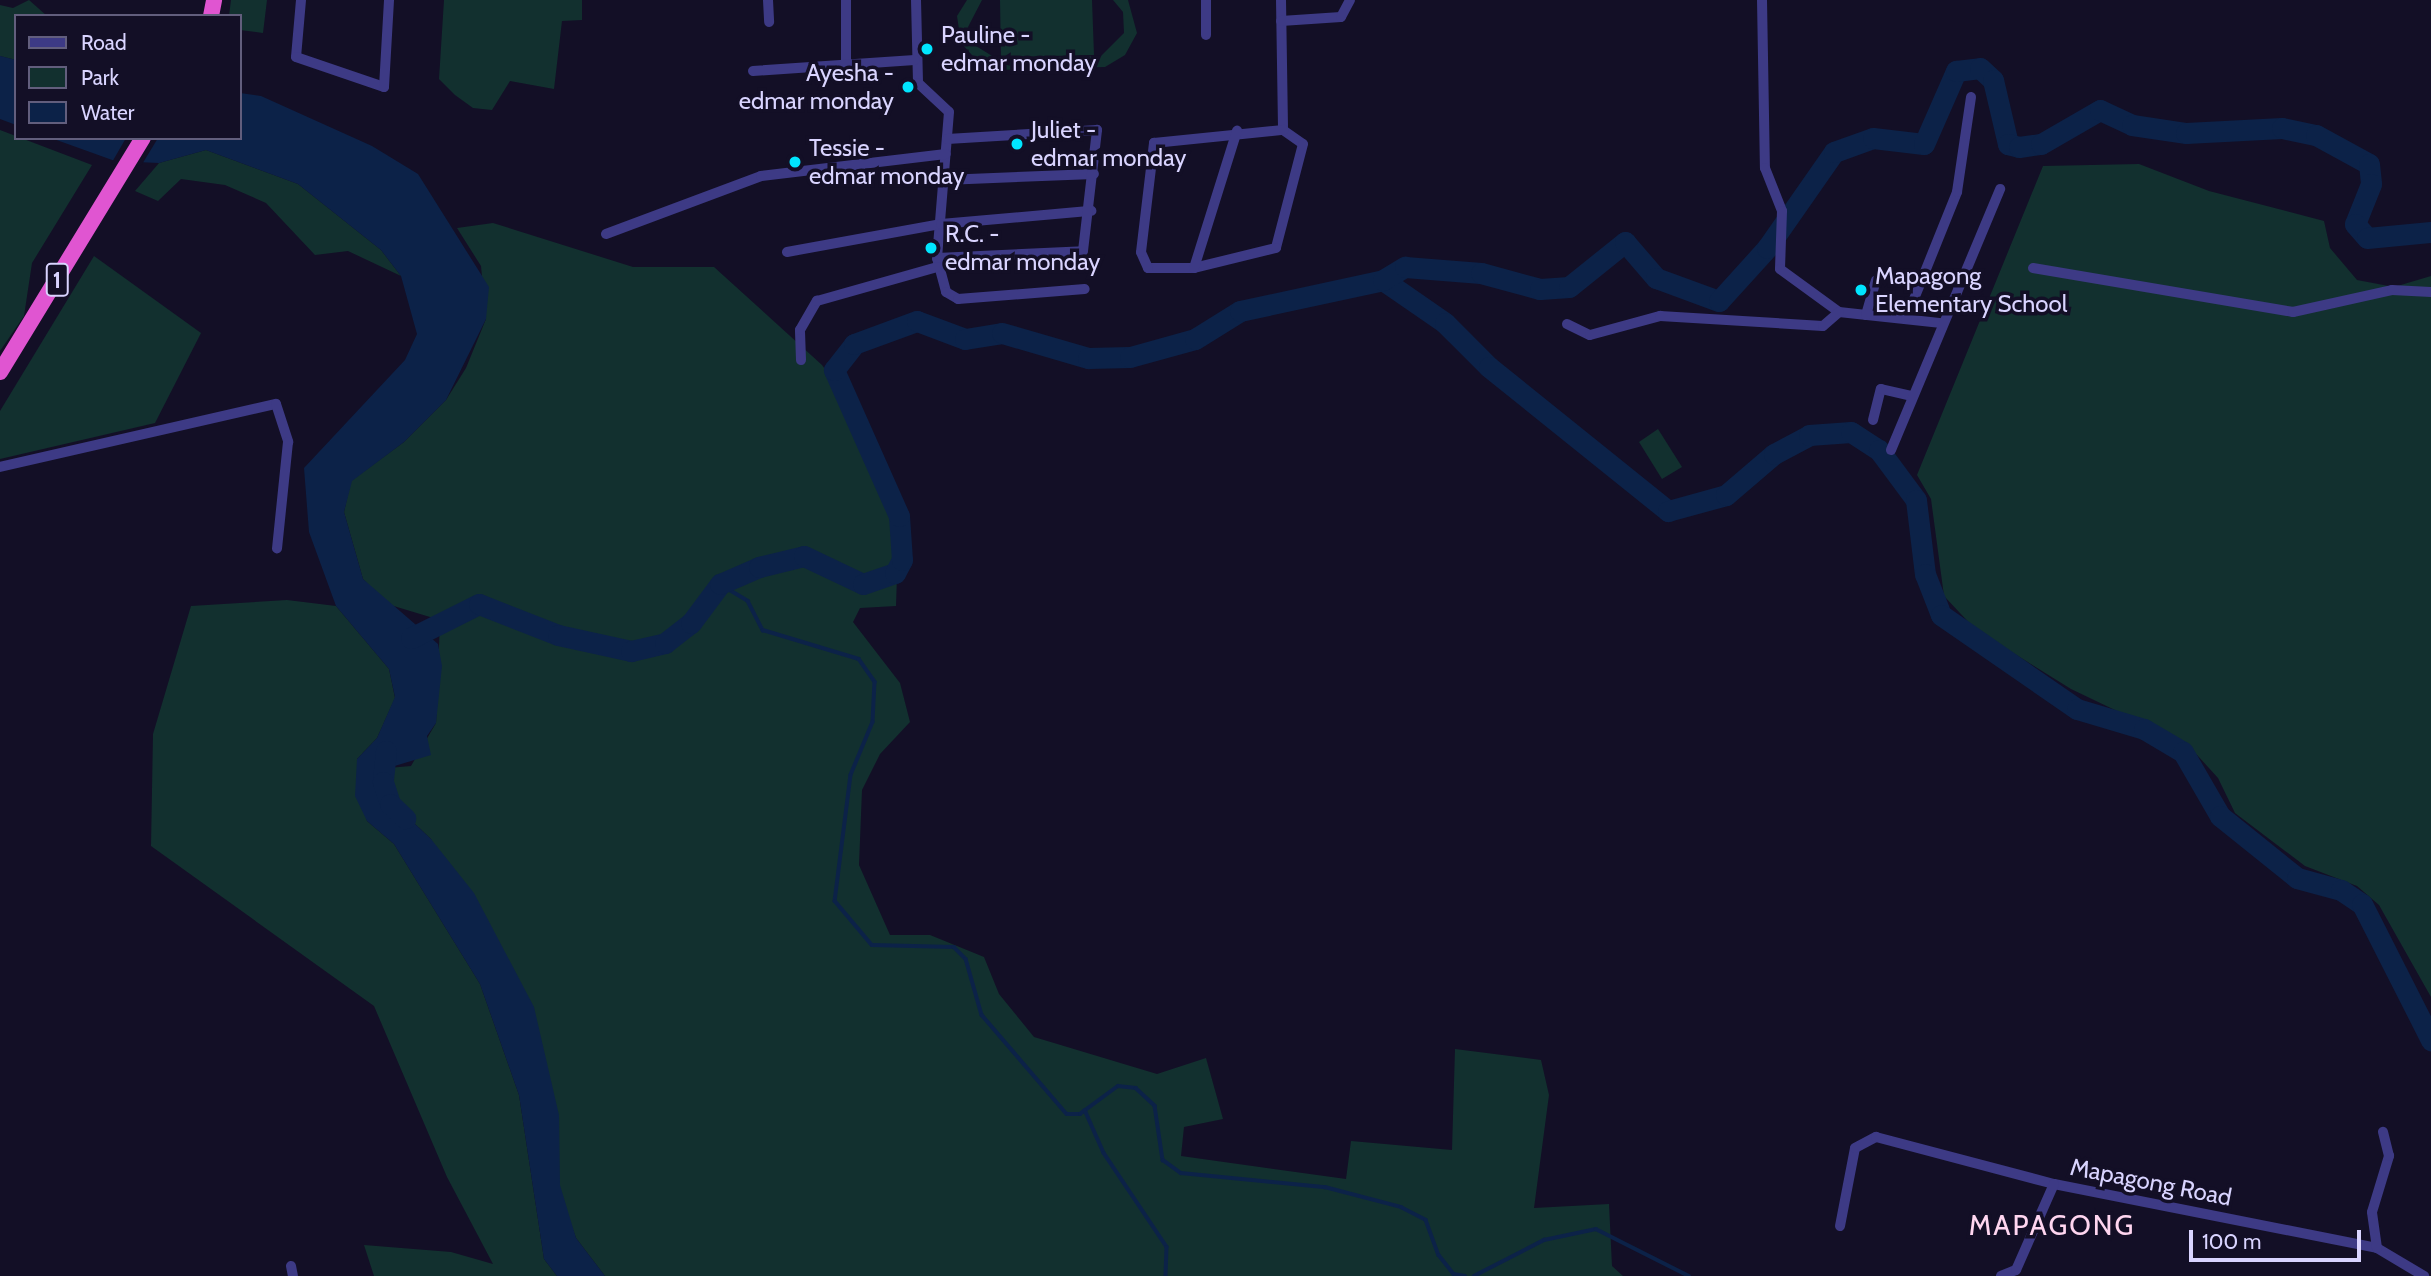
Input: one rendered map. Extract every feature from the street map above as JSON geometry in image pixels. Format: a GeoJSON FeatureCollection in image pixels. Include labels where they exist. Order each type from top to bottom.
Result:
{"type":"FeatureCollection","features":[{"type":"Feature","properties":{"kind":"highway","name":"1"},"geometry":{"type":"LineString","coordinates":[[0,372],[142,140]]}},
{"type":"Feature","properties":{"kind":"street"},"geometry":{"type":"LineString","coordinates":[[301,0],[296,57],[384,87],[389,0]]}},
{"type":"Feature","properties":{"kind":"street"},"geometry":{"type":"LineString","coordinates":[[768,0],[768,22]]}},
{"type":"Feature","properties":{"kind":"street"},"geometry":{"type":"LineString","coordinates":[[846,0],[846,66]]}},
{"type":"Feature","properties":{"kind":"street"},"geometry":{"type":"LineString","coordinates":[[916,0],[915,60],[918,83],[949,112],[937,263],[946,292],[958,299],[1085,289]]}},
{"type":"Feature","properties":{"kind":"street"},"geometry":{"type":"LineString","coordinates":[[1206,0],[1206,36]]}},
{"type":"Feature","properties":{"kind":"street"},"geometry":{"type":"LineString","coordinates":[[1281,0],[1283,130]]}},
{"type":"Feature","properties":{"kind":"street"},"geometry":{"type":"LineString","coordinates":[[1281,21],[1341,17],[1350,0]]}},
{"type":"Feature","properties":{"kind":"street"},"geometry":{"type":"LineString","coordinates":[[1762,0],[1766,181],[1782,211],[1780,269],[1839,312],[1941,323]]}},
{"type":"Feature","properties":{"kind":"street"},"geometry":{"type":"LineString","coordinates":[[753,71],[915,60]]}},
{"type":"Feature","properties":{"kind":"street"},"geometry":{"type":"LineString","coordinates":[[1906,319],[1957,192],[1971,97]]}},
{"type":"Feature","properties":{"kind":"street"},"geometry":{"type":"LineString","coordinates":[[801,360],[800,330],[817,301],[937,263],[1083,251],[1091,211],[1097,130],[947,139]]}},
{"type":"Feature","properties":{"kind":"street"},"geometry":{"type":"LineString","coordinates":[[1283,130],[1303,144],[1276,248],[1194,268],[1148,268],[1141,251],[1154,143],[1237,131],[1283,130]]}},
{"type":"Feature","properties":{"kind":"street"},"geometry":{"type":"LineString","coordinates":[[1194,268],[1237,131]]}},
{"type":"Feature","properties":{"kind":"street"},"geometry":{"type":"LineString","coordinates":[[606,234],[761,176],[946,154]]}},
{"type":"Feature","properties":{"kind":"street"},"geometry":{"type":"LineString","coordinates":[[944,180],[1094,174]]}},
{"type":"Feature","properties":{"kind":"street"},"geometry":{"type":"LineString","coordinates":[[1891,450],[1941,323],[2000,189]]}},
{"type":"Feature","properties":{"kind":"street"},"geometry":{"type":"LineString","coordinates":[[787,252],[941,224],[1091,211]]}},
{"type":"Feature","properties":{"kind":"street"},"geometry":{"type":"LineString","coordinates":[[2033,268],[2293,312],[2392,290],[2431,292]]}},
{"type":"Feature","properties":{"kind":"street"},"geometry":{"type":"LineString","coordinates":[[1866,315],[1876,280]]}},
{"type":"Feature","properties":{"kind":"street"},"geometry":{"type":"LineString","coordinates":[[1567,324],[1590,335],[1660,316],[1823,326],[1839,312]]}},
{"type":"Feature","properties":{"kind":"street"},"geometry":{"type":"LineString","coordinates":[[1873,420],[1881,389],[1912,396]]}},
{"type":"Feature","properties":{"kind":"street"},"geometry":{"type":"LineString","coordinates":[[0,467],[275,404],[288,442],[277,548]]}},
{"type":"Feature","properties":{"kind":"street"},"geometry":{"type":"LineString","coordinates":[[2377,1248],[2372,1212],[2389,1156],[2383,1132]]}},
{"type":"Feature","properties":{"kind":"street"},"geometry":{"type":"LineString","coordinates":[[1840,1226],[1855,1148],[1867,1138],[2054,1184]]}},
{"type":"Feature","properties":{"kind":"street","name":"Mapagong Road"},"geometry":{"type":"LineString","coordinates":[[2001,1276],[2016,1270],[2054,1184],[2377,1248],[2424,1276]]}},
{"type":"Feature","properties":{"kind":"green space"},"geometry":{"type":"Polygon","coordinates":[[[29,0],[45,14],[14,14],[14,60],[0,56],[0,5],[13,8],[29,0]]]}},
{"type":"Feature","properties":{"kind":"green space"},"geometry":{"type":"Polygon","coordinates":[[[231,0],[267,0],[263,33],[242,30],[242,14],[229,14],[231,0]]]}},
{"type":"Feature","properties":{"kind":"green space"},"geometry":{"type":"Polygon","coordinates":[[[444,0],[582,0],[582,20],[562,21],[554,89],[510,81],[492,110],[473,108],[455,95],[439,79],[444,0]]]}},
{"type":"Feature","properties":{"kind":"green space"},"geometry":{"type":"Polygon","coordinates":[[[967,0],[982,0],[968,27],[976,46],[997,59],[1101,56],[1124,33],[1123,12],[1113,0],[1128,0],[1137,33],[1125,55],[1105,67],[996,70],[982,66],[961,43],[957,16],[967,0]]]}},
{"type":"Feature","properties":{"kind":"green space"},"geometry":{"type":"Polygon","coordinates":[[[1000,0],[1092,0],[1094,55],[1001,57],[1000,0]]]}},
{"type":"Feature","properties":{"kind":"green space"},"geometry":{"type":"Polygon","coordinates":[[[0,130],[14,135],[14,140],[26,140],[92,165],[32,263],[24,316],[0,351],[0,130]]]}},
{"type":"Feature","properties":{"kind":"green space"},"geometry":{"type":"Polygon","coordinates":[[[206,150],[298,184],[381,250],[401,276],[348,251],[315,255],[266,203],[225,185],[181,179],[158,201],[135,191],[159,163],[206,150]]]}},
{"type":"Feature","properties":{"kind":"green space"},"geometry":{"type":"Polygon","coordinates":[[[2139,164],[2209,191],[2324,221],[2330,248],[2357,280],[2394,287],[2431,276],[2431,997],[2379,905],[2357,886],[2305,866],[2235,813],[2218,778],[2188,745],[2071,689],[1975,629],[1944,596],[1931,499],[1917,475],[2043,166],[2139,164]]]}},
{"type":"Feature","properties":{"kind":"green space"},"geometry":{"type":"Polygon","coordinates":[[[493,223],[633,267],[714,267],[822,365],[848,401],[899,516],[896,606],[860,608],[853,622],[900,683],[910,722],[880,754],[862,790],[859,865],[890,935],[930,935],[984,957],[999,994],[1034,1037],[1157,1074],[1206,1058],[1223,1119],[1184,1127],[1181,1156],[1346,1179],[1351,1141],[1452,1150],[1455,1049],[1541,1060],[1549,1095],[1534,1208],[1609,1204],[1612,1266],[1623,1276],[605,1276],[576,1238],[431,839],[382,793],[379,779],[388,768],[411,766],[436,723],[440,620],[387,604],[363,579],[344,512],[351,481],[404,442],[446,400],[466,368],[486,319],[481,266],[457,228],[493,223]],[[715,590],[669,639],[691,623],[715,590]]]}},
{"type":"Feature","properties":{"kind":"green space"},"geometry":{"type":"Polygon","coordinates":[[[94,256],[201,333],[155,423],[0,459],[0,411],[94,256]]]}},
{"type":"Feature","properties":{"kind":"green space"},"geometry":{"type":"Polygon","coordinates":[[[1658,429],[1682,467],[1662,479],[1639,442],[1658,429]]]}},
{"type":"Feature","properties":{"kind":"green space"},"geometry":{"type":"Polygon","coordinates":[[[287,600],[336,606],[389,669],[395,698],[377,738],[357,759],[367,821],[394,844],[480,984],[519,1095],[544,1259],[557,1276],[374,1276],[364,1245],[451,1252],[493,1264],[447,1177],[374,1006],[151,846],[153,734],[191,606],[287,600]]]}},
{"type":"Feature","properties":{"kind":"water"},"geometry":{"type":"Polygon","coordinates":[[[0,56],[14,60],[14,124],[0,119],[0,56]]]}},
{"type":"Feature","properties":{"kind":"water"},"geometry":{"type":"Polygon","coordinates":[[[242,93],[261,96],[372,146],[418,174],[489,287],[486,319],[446,400],[404,442],[352,481],[344,512],[363,579],[438,644],[442,666],[436,723],[427,736],[431,755],[388,768],[379,779],[382,793],[431,839],[474,893],[534,1007],[559,1115],[560,1185],[576,1238],[605,1276],[557,1276],[544,1259],[519,1095],[480,984],[394,844],[367,821],[355,796],[357,759],[377,738],[395,697],[389,669],[336,606],[309,532],[304,468],[405,360],[417,334],[401,276],[381,250],[298,184],[206,150],[159,163],[115,161],[57,140],[242,140],[242,93]]]}},
{"type":"Feature","properties":{"kind":"pier"},"geometry":{"type":"Polygon","coordinates":[[[125,140],[157,140],[141,166],[111,164],[125,140]]]}},
{"type":"Feature","properties":{"kind":"waterway"},"geometry":{"type":"LineString","coordinates":[[411,638],[479,604],[558,635],[631,651],[665,643],[691,623],[720,584],[759,567],[804,556],[863,584],[895,573],[902,560],[899,516],[834,370],[854,344],[917,321],[965,339],[1002,333],[1088,358],[1130,357],[1195,339],[1240,311],[1383,280],[1405,267],[1481,273],[1540,289],[1569,287],[1625,242],[1656,278],[1719,301],[1767,248],[1834,152],[1873,138],[1924,144],[1956,71],[1980,68],[1993,80],[2008,144],[2019,147],[2041,144],[2100,110],[2132,125],[2186,133],[2282,128],[2316,135],[2369,164],[2371,184],[2355,224],[2367,238],[2431,232]]}},
{"type":"Feature","properties":{"kind":"waterway"},"geometry":{"type":"LineString","coordinates":[[1383,280],[1445,323],[1489,367],[1668,511],[1726,495],[1774,454],[1809,435],[1851,432],[1879,450],[1916,500],[1925,574],[1941,615],[2077,709],[2144,729],[2183,752],[2220,816],[2297,878],[2341,890],[2362,904],[2431,1040]]}},
{"type":"Feature","properties":{"kind":"waterway"},"geometry":{"type":"LineString","coordinates":[[720,584],[748,601],[763,630],[859,659],[875,682],[873,722],[851,775],[835,901],[872,945],[954,947],[966,959],[982,1015],[1067,1114],[1080,1114],[1118,1086],[1136,1088],[1155,1106],[1163,1160],[1181,1173],[1325,1187],[1401,1207],[1426,1220],[1439,1255],[1454,1274],[1465,1276]]}},
{"type":"Feature","properties":{"kind":"waterway"},"geometry":{"type":"LineString","coordinates":[[386,751],[383,782],[390,804],[405,818]]}},
{"type":"Feature","properties":{"kind":"waterway"},"geometry":{"type":"LineString","coordinates":[[1085,1110],[1104,1153],[1167,1247],[1166,1276]]}},
{"type":"Feature","properties":{"kind":"waterway"},"geometry":{"type":"LineString","coordinates":[[1474,1276],[1544,1240],[1596,1229],[1689,1276]]}},
{"type":"Feature","properties":{"kind":"place","name":"Pauline - edmar monday"},"geometry":{"type":"Point","coordinates":[927,49]}},
{"type":"Feature","properties":{"kind":"place","name":"Ayesha - edmar monday"},"geometry":{"type":"Point","coordinates":[908,87]}},
{"type":"Feature","properties":{"kind":"place","name":"Juliet - edmar monday"},"geometry":{"type":"Point","coordinates":[1017,144]}},
{"type":"Feature","properties":{"kind":"place","name":"Tessie - edmar monday"},"geometry":{"type":"Point","coordinates":[795,162]}},
{"type":"Feature","properties":{"kind":"place","name":"R.C. - edmar monday"},"geometry":{"type":"Point","coordinates":[931,248]}},
{"type":"Feature","properties":{"kind":"place","name":"Mapagong Elementary School"},"geometry":{"type":"Point","coordinates":[1861,290]}},
{"type":"Feature","properties":{"kind":"district","name":"MAPAGONG"},"geometry":{"type":"Point","coordinates":[2052,1225]}}]}
